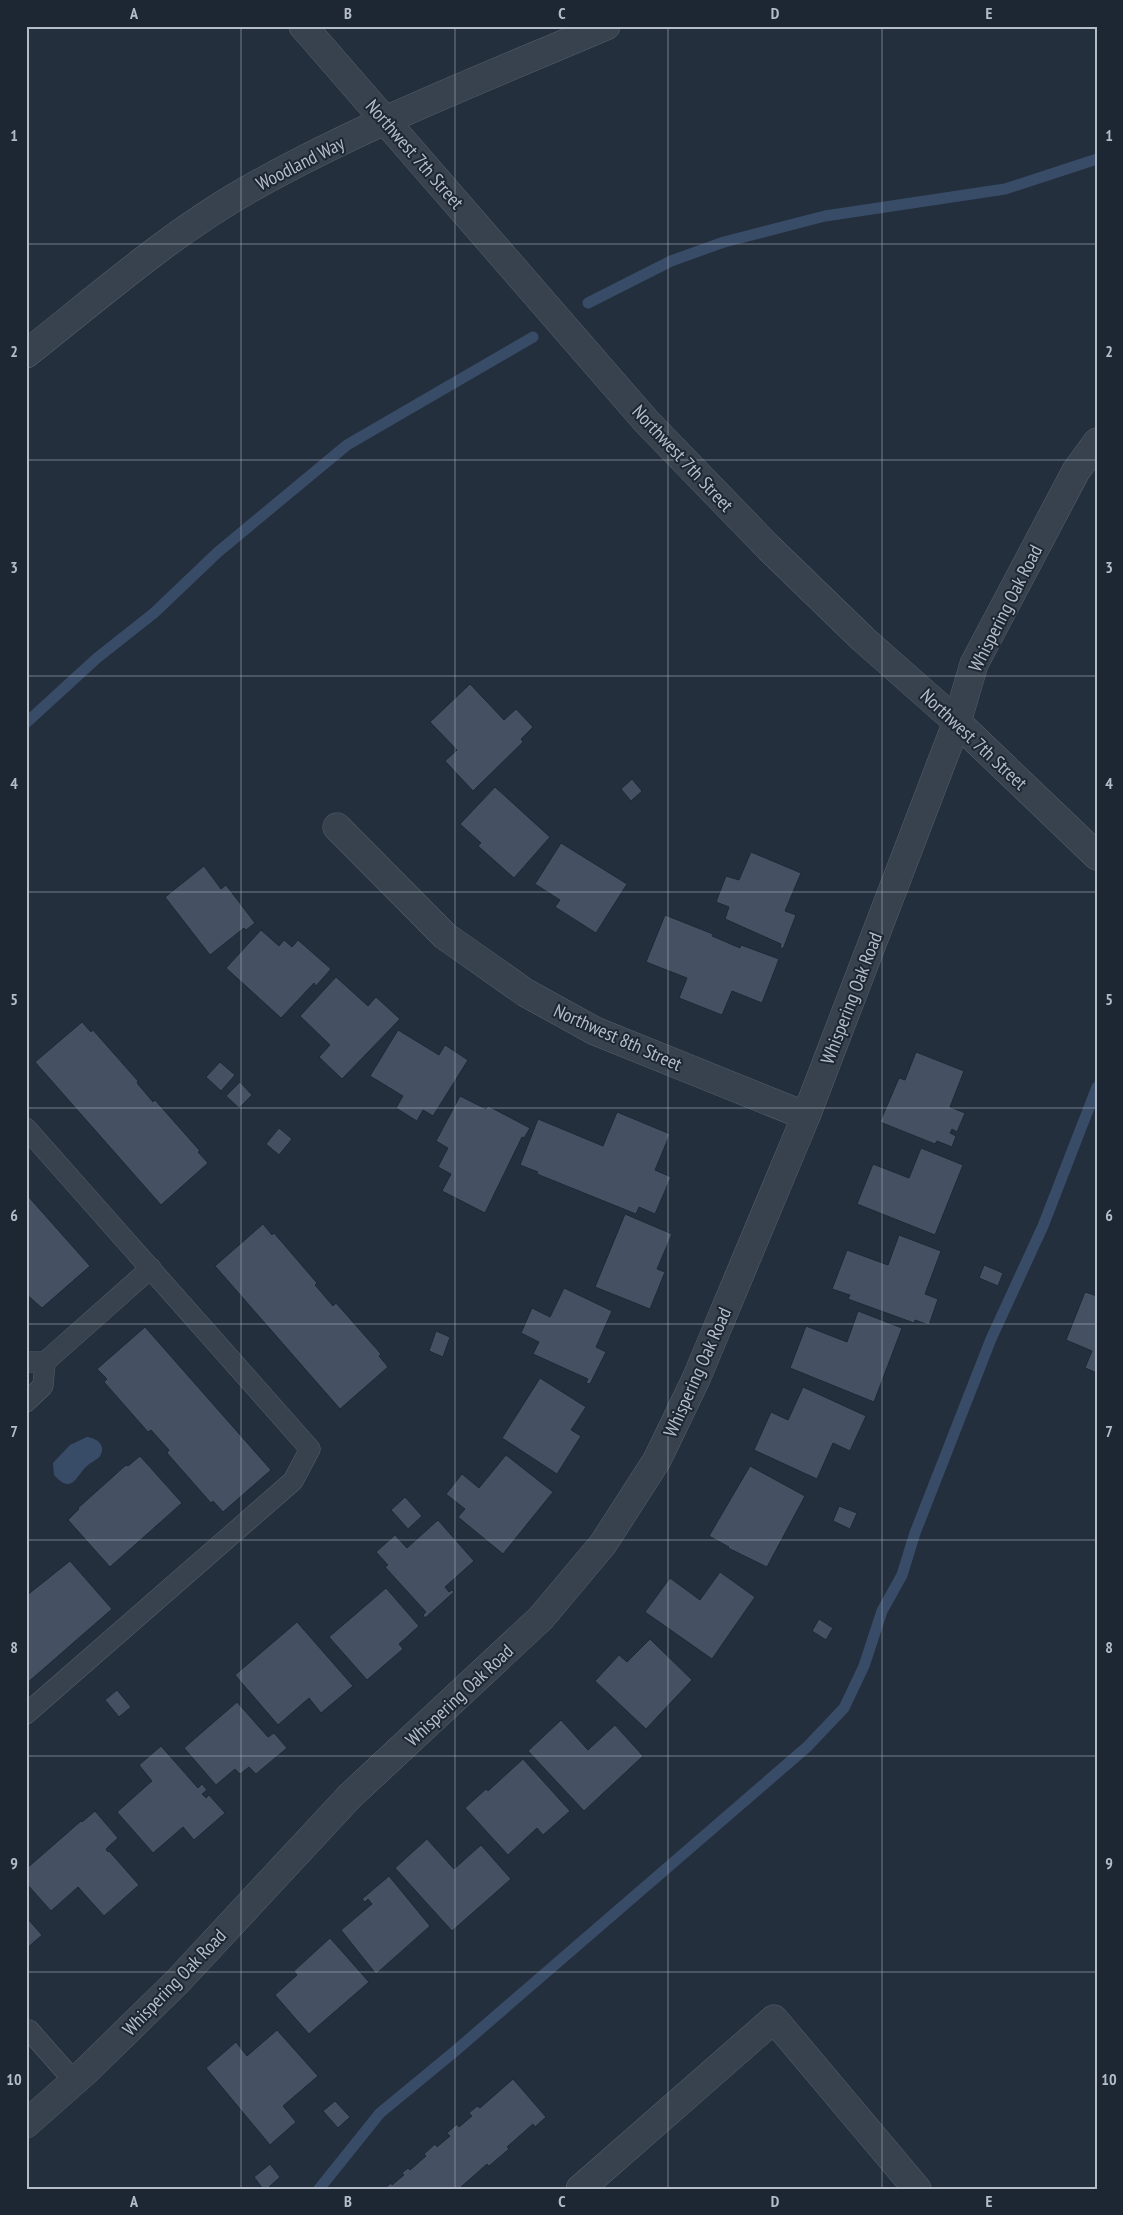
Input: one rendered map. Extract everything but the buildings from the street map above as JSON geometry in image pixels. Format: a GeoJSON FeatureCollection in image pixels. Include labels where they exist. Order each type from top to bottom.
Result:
{"type":"FeatureCollection","features":[{"type":"Feature","properties":{"kind":"street","name":"Northwest 7th Street"},"geometry":{"type":"LineString","coordinates":[[303,26],[386,119],[646,421],[770,549],[863,639],[958,722],[1097,856]]}},
{"type":"Feature","properties":{"kind":"street","name":"Woodland Way"},"geometry":{"type":"LineString","coordinates":[[26,354],[185,230],[257,184],[386,119],[606,26]]}},
{"type":"Feature","properties":{"kind":"street","name":"Whispering Oak Road"},"geometry":{"type":"LineString","coordinates":[[26,2124],[74,2081],[178,1980],[350,1796],[541,1618],[603,1544],[657,1460],[684,1403],[806,1116],[958,722],[974,664],[1076,471],[1097,442]]}},
{"type":"Feature","properties":{"kind":"street","name":"Northwest 8th Street"},"geometry":{"type":"LineString","coordinates":[[337,827],[445,936],[526,993],[594,1031],[806,1116]]}},
{"type":"Feature","properties":{"kind":"street"},"geometry":{"type":"LineString","coordinates":[[580,2189],[774,2019],[917,2189]]}},
{"type":"Feature","properties":{"kind":"lane"},"geometry":{"type":"LineString","coordinates":[[26,1128],[310,1449],[293,1481],[26,1714]]}},
{"type":"Feature","properties":{"kind":"lane"},"geometry":{"type":"LineString","coordinates":[[26,1402],[43,1386],[36,1362],[151,1268]]}},
{"type":"Feature","properties":{"kind":"lane"},"geometry":{"type":"LineString","coordinates":[[26,2030],[29,2030],[74,2081]]}},
{"type":"Feature","properties":{"kind":"water"},"geometry":{"type":"Polygon","coordinates":[[[87,1437],[100,1443],[102,1452],[100,1456],[87,1466],[70,1484],[60,1481],[54,1475],[53,1463],[70,1445],[87,1437]]]}},
{"type":"Feature","properties":{"kind":"waterway"},"geometry":{"type":"LineString","coordinates":[[588,303],[671,261],[724,242],[825,216],[1005,189],[1097,159]]}},
{"type":"Feature","properties":{"kind":"waterway"},"geometry":{"type":"LineString","coordinates":[[26,723],[97,658],[154,613],[218,552],[347,445],[533,337]]}},
{"type":"Feature","properties":{"kind":"waterway"},"geometry":{"type":"LineString","coordinates":[[319,2189],[380,2113],[454,2052],[807,1747],[844,1708],[864,1666],[882,1611],[902,1575],[915,1533],[991,1339],[1043,1226],[1097,1087]]}}]}
